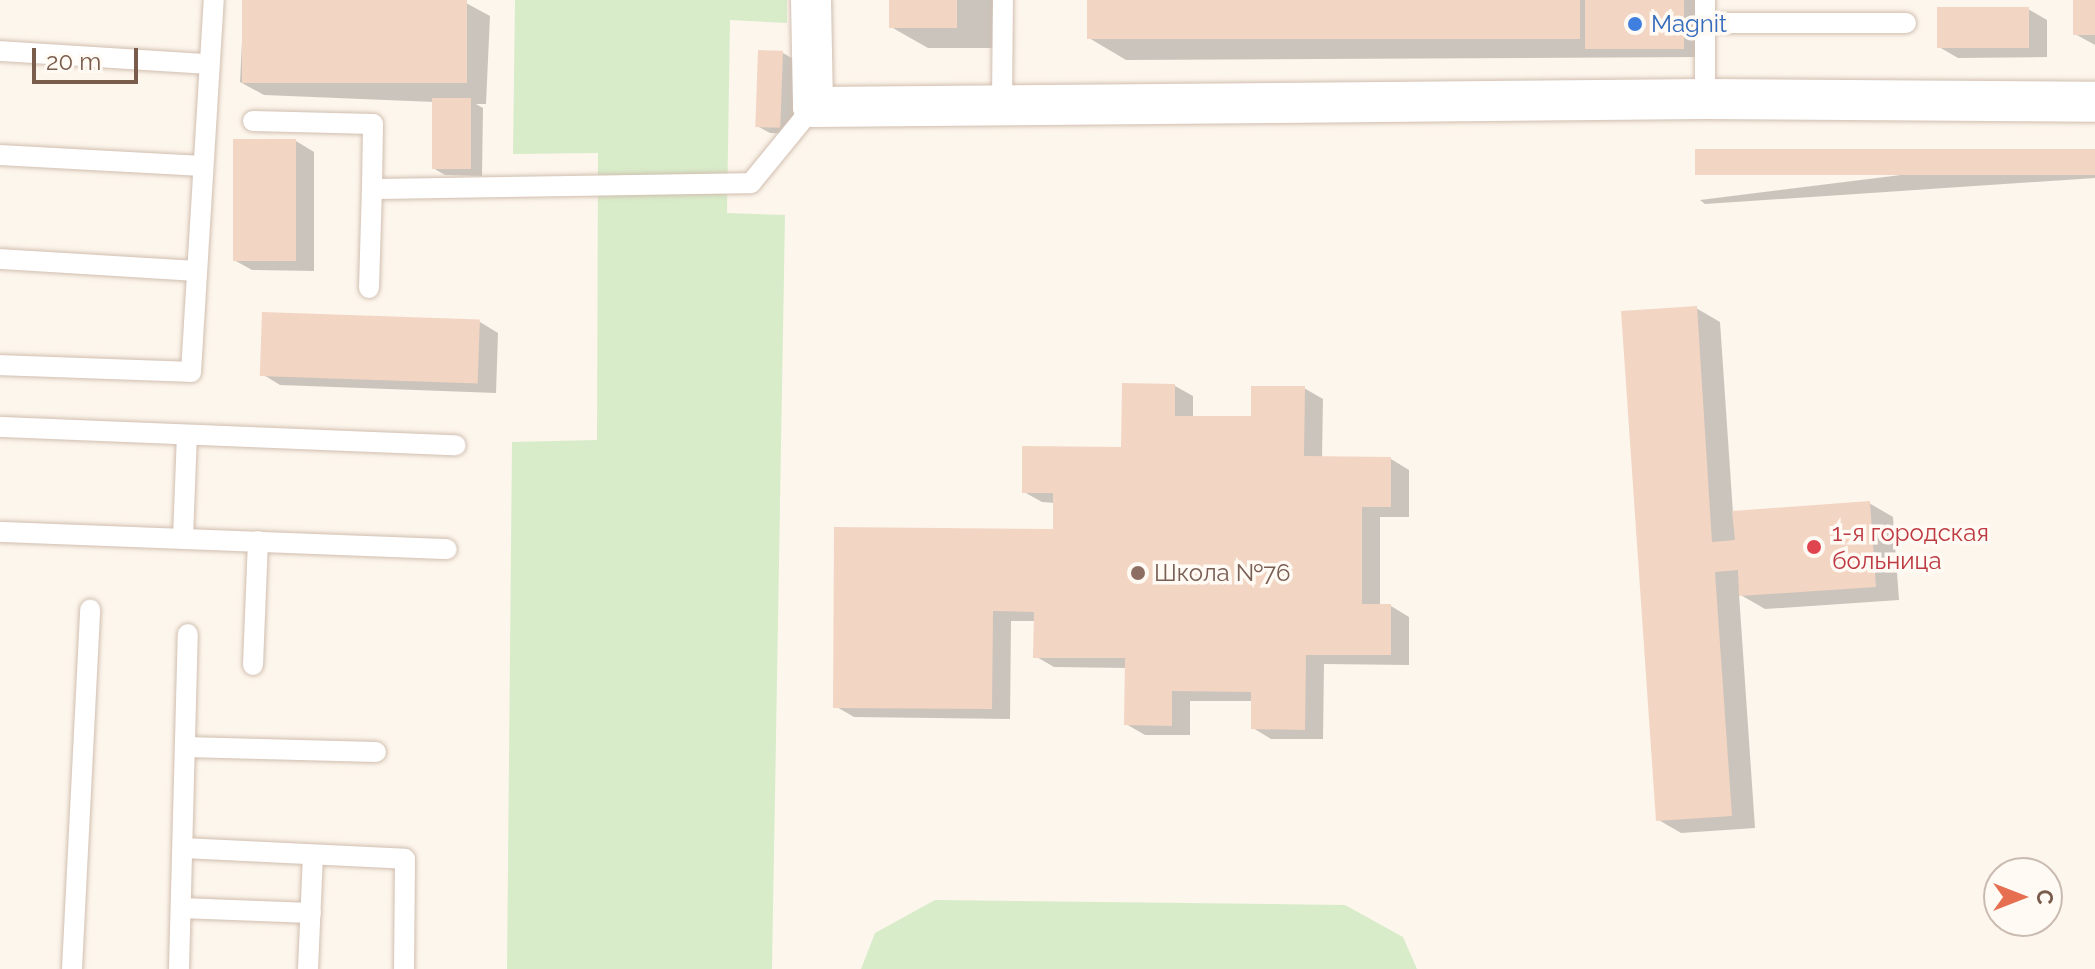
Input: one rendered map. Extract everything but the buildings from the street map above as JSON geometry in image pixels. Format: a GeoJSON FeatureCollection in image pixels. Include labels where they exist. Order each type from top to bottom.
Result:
{"type":"FeatureCollection","features":[{"type":"Feature","properties":{"kind":"street"},"geometry":{"type":"LineString","coordinates":[[811,0],[813,107],[1705,99],[2095,102]]}},
{"type":"Feature","properties":{"kind":"lane"},"geometry":{"type":"LineString","coordinates":[[0,365],[191,372],[207,64],[214,0]]}},
{"type":"Feature","properties":{"kind":"lane"},"geometry":{"type":"LineString","coordinates":[[1002,106],[1003,0]]}},
{"type":"Feature","properties":{"kind":"lane"},"geometry":{"type":"LineString","coordinates":[[1705,0],[1705,99]]}},
{"type":"Feature","properties":{"kind":"lane"},"geometry":{"type":"LineString","coordinates":[[1705,23],[1906,23]]}},
{"type":"Feature","properties":{"kind":"lane"},"geometry":{"type":"LineString","coordinates":[[0,51],[207,64]]}},
{"type":"Feature","properties":{"kind":"lane"},"geometry":{"type":"LineString","coordinates":[[372,189],[751,183],[813,107]]}},
{"type":"Feature","properties":{"kind":"lane"},"geometry":{"type":"LineString","coordinates":[[253,121],[373,124],[369,288]]}},
{"type":"Feature","properties":{"kind":"lane"},"geometry":{"type":"LineString","coordinates":[[0,155],[202,166]]}},
{"type":"Feature","properties":{"kind":"lane"},"geometry":{"type":"LineString","coordinates":[[0,259],[195,271]]}},
{"type":"Feature","properties":{"kind":"lane"},"geometry":{"type":"LineString","coordinates":[[0,427],[456,445]]}},
{"type":"Feature","properties":{"kind":"lane"},"geometry":{"type":"LineString","coordinates":[[183,538],[187,435]]}},
{"type":"Feature","properties":{"kind":"lane"},"geometry":{"type":"LineString","coordinates":[[0,532],[447,549]]}},
{"type":"Feature","properties":{"kind":"lane"},"geometry":{"type":"LineString","coordinates":[[253,665],[258,541]]}},
{"type":"Feature","properties":{"kind":"lane"},"geometry":{"type":"LineString","coordinates":[[72,969],[90,609]]}},
{"type":"Feature","properties":{"kind":"lane"},"geometry":{"type":"LineString","coordinates":[[179,969],[188,634]]}},
{"type":"Feature","properties":{"kind":"lane"},"geometry":{"type":"LineString","coordinates":[[185,747],[376,752]]}},
{"type":"Feature","properties":{"kind":"lane"},"geometry":{"type":"LineString","coordinates":[[183,848],[405,859],[404,969]]}},
{"type":"Feature","properties":{"kind":"lane"},"geometry":{"type":"LineString","coordinates":[[308,969],[313,856]]}},
{"type":"Feature","properties":{"kind":"lane"},"geometry":{"type":"LineString","coordinates":[[181,908],[311,913]]}},
{"type":"Feature","properties":{"kind":"green space"},"geometry":{"type":"Polygon","coordinates":[[[515,0],[787,0],[787,23],[730,20],[727,213],[785,215],[772,969],[507,969],[512,442],[597,440],[598,153],[513,154],[515,0]]]}},
{"type":"Feature","properties":{"kind":"green space"},"geometry":{"type":"Polygon","coordinates":[[[935,900],[1345,905],[1403,937],[1417,969],[861,969],[875,933],[935,900]]]}},
{"type":"Feature","properties":{"kind":"place","name":"Magnit"},"geometry":{"type":"Point","coordinates":[1635,24]}},
{"type":"Feature","properties":{"kind":"place","name":"1-я городская больница"},"geometry":{"type":"Point","coordinates":[1814,547]}},
{"type":"Feature","properties":{"kind":"place","name":"Школа №76"},"geometry":{"type":"Point","coordinates":[1138,573]}}]}
